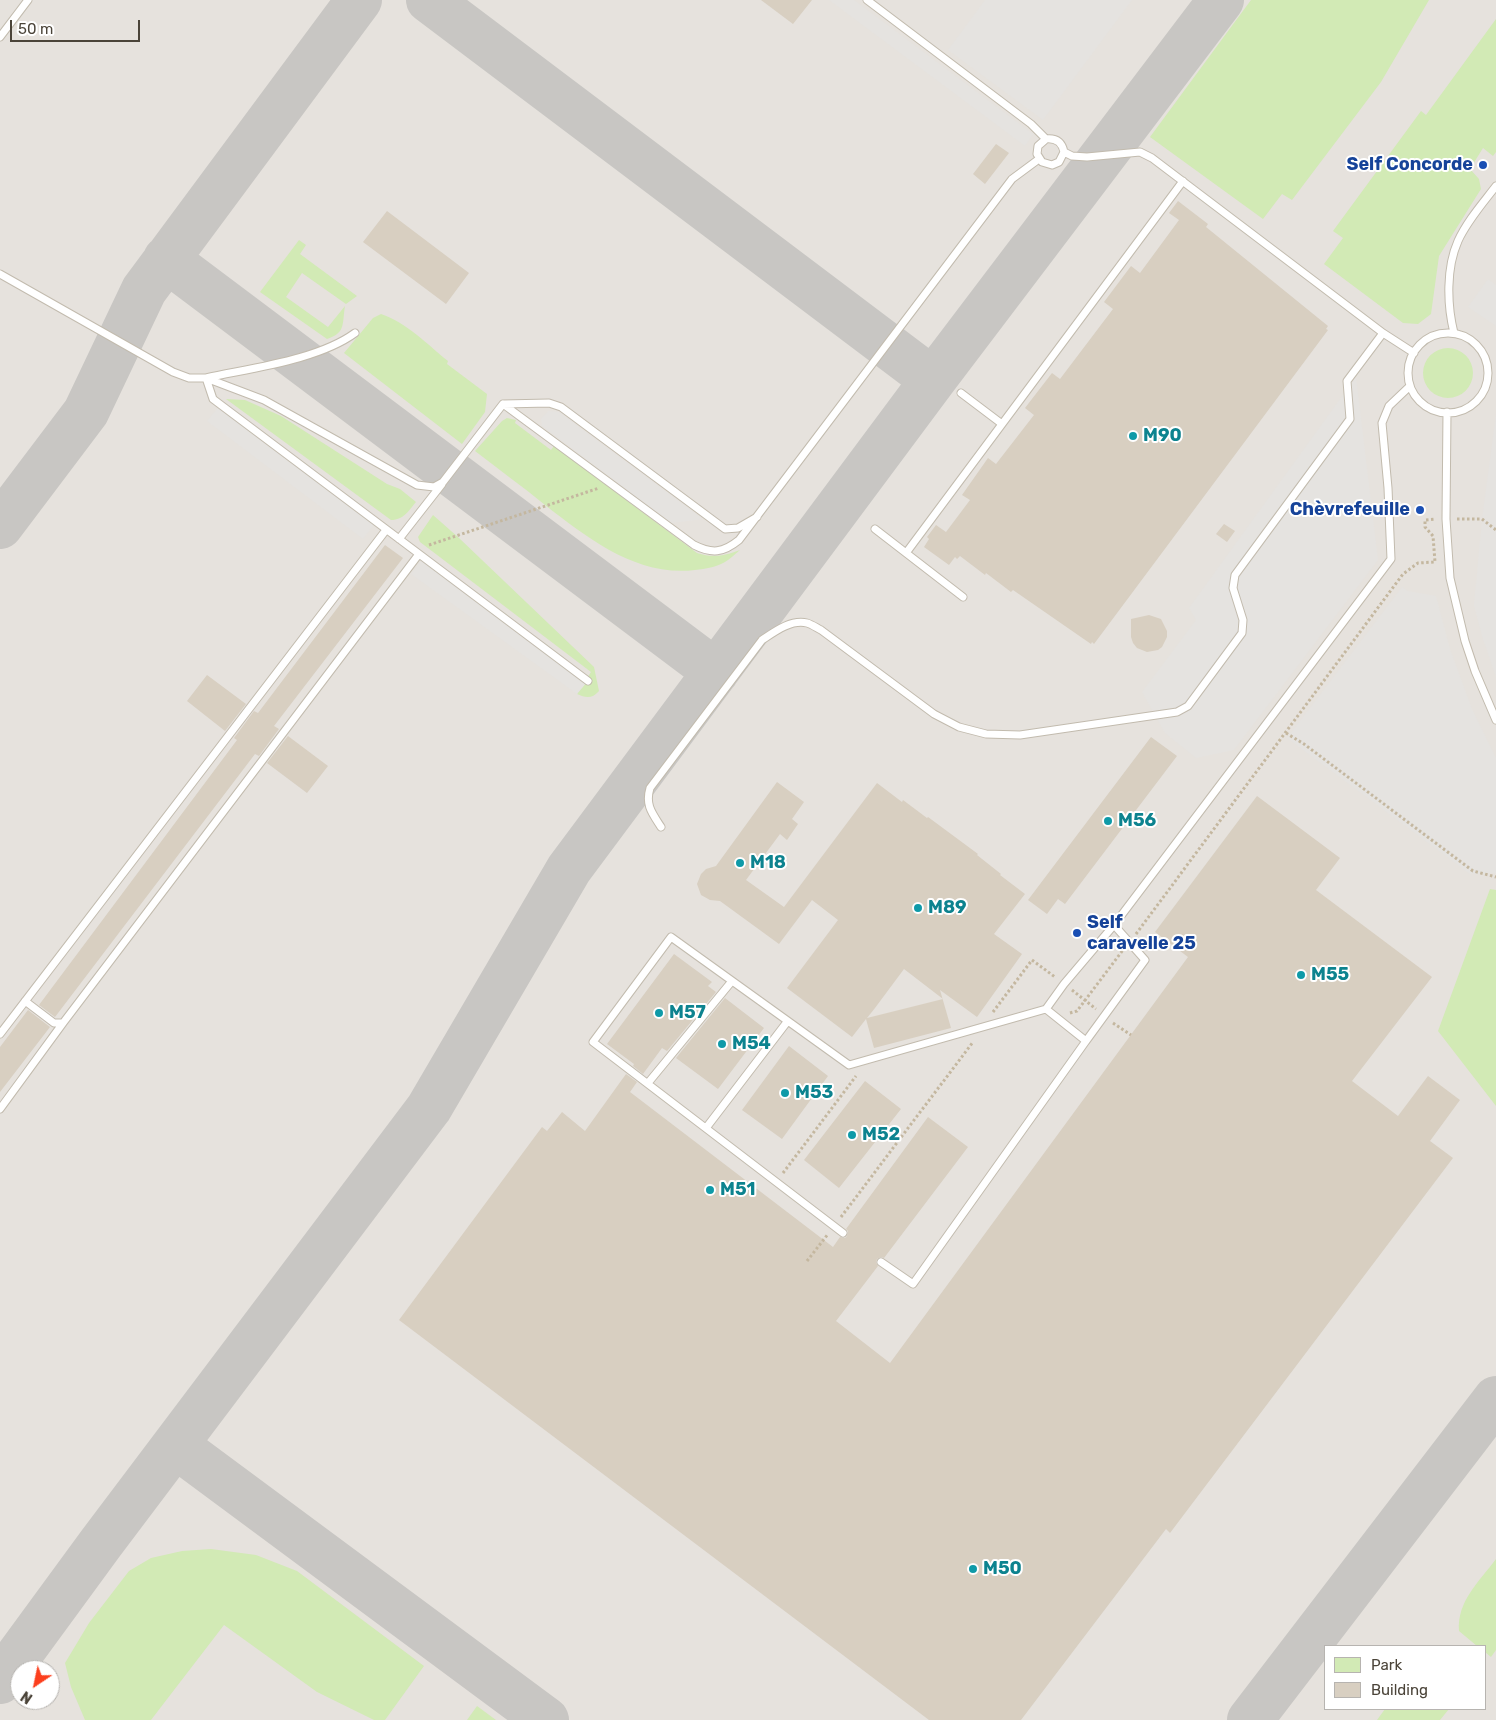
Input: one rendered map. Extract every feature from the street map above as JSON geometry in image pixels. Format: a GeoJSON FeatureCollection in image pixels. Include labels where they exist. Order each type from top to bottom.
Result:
{"type":"FeatureCollection","features":[{"type":"Feature","properties":{"kind":"lane"},"geometry":{"type":"LineString","coordinates":[[0,37],[28,0]]}},
{"type":"Feature","properties":{"kind":"lane"},"geometry":{"type":"LineString","coordinates":[[866,0],[1031,124],[1046,139],[1056,140],[1061,144],[1064,152],[1072,156],[1086,157],[1140,152],[1152,158],[1382,333],[1414,353]]}},
{"type":"Feature","properties":{"kind":"lane"},"geometry":{"type":"LineString","coordinates":[[1046,139],[1038,146],[1037,151],[1039,158],[1045,164],[1052,165],[1059,162],[1064,152]]}},
{"type":"Feature","properties":{"kind":"lane"},"geometry":{"type":"LineString","coordinates":[[503,404],[694,545],[704,550],[728,550],[740,540],[1012,179],[1039,158]]}},
{"type":"Feature","properties":{"kind":"lane"},"geometry":{"type":"LineString","coordinates":[[906,552],[1183,182]]}},
{"type":"Feature","properties":{"kind":"lane"},"geometry":{"type":"LineString","coordinates":[[1454,333],[1449,316],[1454,254],[1458,240],[1496,186]]}},
{"type":"Feature","properties":{"kind":"lane"},"geometry":{"type":"LineString","coordinates":[[0,274],[173,372],[189,378],[206,378],[312,354],[341,343],[355,333]]}},
{"type":"Feature","properties":{"kind":"lane"},"geometry":{"type":"LineString","coordinates":[[661,827],[649,809],[647,798],[650,788],[762,640],[774,632],[794,624],[806,623],[821,630],[940,718],[986,734],[1030,733],[1177,712],[1188,706],[1242,632],[1243,620],[1233,588],[1235,575],[1350,419],[1347,381],[1382,333]]}},
{"type":"Feature","properties":{"kind":"lane"},"geometry":{"type":"LineString","coordinates":[[1442,333],[1454,333],[1466,337],[1476,344],[1484,354],[1488,366],[1485,390],[1478,400],[1468,408],[1456,412],[1433,410],[1423,404],[1410,386],[1409,363],[1421,344],[1431,337],[1442,333]]}},
{"type":"Feature","properties":{"kind":"lane"},"geometry":{"type":"LineString","coordinates":[[206,378],[264,400],[417,484],[434,487],[443,482]]}},
{"type":"Feature","properties":{"kind":"lane"},"geometry":{"type":"LineString","coordinates":[[206,378],[213,400],[588,680]]}},
{"type":"Feature","properties":{"kind":"lane"},"geometry":{"type":"LineString","coordinates":[[843,1233],[592,1042],[672,937],[849,1066],[1046,1009],[1064,984],[1114,925],[1391,560],[1388,488],[1382,423],[1389,406],[1410,386]]}},
{"type":"Feature","properties":{"kind":"lane"},"geometry":{"type":"LineString","coordinates":[[961,393],[1002,424]]}},
{"type":"Feature","properties":{"kind":"lane"},"geometry":{"type":"LineString","coordinates":[[503,404],[548,403],[561,407],[725,529],[738,528],[757,517]]}},
{"type":"Feature","properties":{"kind":"lane"},"geometry":{"type":"LineString","coordinates":[[399,539],[503,404]]}},
{"type":"Feature","properties":{"kind":"lane"},"geometry":{"type":"LineString","coordinates":[[1446,412],[1446,519],[1450,578],[1457,611],[1475,670],[1496,720]]}},
{"type":"Feature","properties":{"kind":"lane"},"geometry":{"type":"LineString","coordinates":[[875,528],[964,597]]}},
{"type":"Feature","properties":{"kind":"lane"},"geometry":{"type":"LineString","coordinates":[[0,1034],[386,530]]}},
{"type":"Feature","properties":{"kind":"lane"},"geometry":{"type":"LineString","coordinates":[[0,1109],[63,1023],[419,554]]}},
{"type":"Feature","properties":{"kind":"lane"},"geometry":{"type":"LineString","coordinates":[[881,1262],[913,1284],[1145,960],[1114,925]]}},
{"type":"Feature","properties":{"kind":"lane"},"geometry":{"type":"LineString","coordinates":[[648,1083],[732,981]]}},
{"type":"Feature","properties":{"kind":"lane"},"geometry":{"type":"LineString","coordinates":[[25,1001],[54,1023],[63,1023]]}},
{"type":"Feature","properties":{"kind":"lane"},"geometry":{"type":"LineString","coordinates":[[1046,1009],[1086,1041]]}},
{"type":"Feature","properties":{"kind":"lane"},"geometry":{"type":"LineString","coordinates":[[706,1128],[787,1022]]}},
{"type":"Feature","properties":{"kind":"path"},"geometry":{"type":"LineString","coordinates":[[429,545],[612,484]]}},
{"type":"Feature","properties":{"kind":"path"},"geometry":{"type":"LineString","coordinates":[[1425,520],[1482,519],[1496,530]]}},
{"type":"Feature","properties":{"kind":"path"},"geometry":{"type":"LineString","coordinates":[[1286,733],[1304,744],[1473,871],[1496,877]]}},
{"type":"Feature","properties":{"kind":"path"},"geometry":{"type":"LineString","coordinates":[[963,1045],[972,1043],[1032,960],[1085,1000]]}},
{"type":"Feature","properties":{"kind":"path"},"geometry":{"type":"LineString","coordinates":[[776,1182],[858,1073]]}},
{"type":"Feature","properties":{"kind":"shaded area"},"geometry":{"type":"Polygon","coordinates":[[[0,0],[1496,0],[1496,1720],[0,1720],[0,0]]]}},
{"type":"Feature","properties":{"kind":"shaded area"},"geometry":{"type":"Polygon","coordinates":[[[829,0],[854,0],[1033,134],[1025,146],[829,0]]]}},
{"type":"Feature","properties":{"kind":"shaded area"},"geometry":{"type":"Polygon","coordinates":[[[985,0],[1132,0],[1043,120],[948,50],[985,0]]]}},
{"type":"Feature","properties":{"kind":"shaded area"},"geometry":{"type":"Polygon","coordinates":[[[1488,279],[1496,285],[1496,326],[1468,307],[1488,279]]]}},
{"type":"Feature","properties":{"kind":"shaded area"},"geometry":{"type":"Polygon","coordinates":[[[1356,377],[1378,560],[1234,750],[1196,758],[1165,733],[1142,692],[1196,620],[1189,608],[1356,377]]]}},
{"type":"Feature","properties":{"kind":"shaded area"},"geometry":{"type":"Polygon","coordinates":[[[220,405],[376,522],[363,539],[207,421],[220,405]]]}},
{"type":"Feature","properties":{"kind":"shaded area"},"geometry":{"type":"Polygon","coordinates":[[[548,411],[559,412],[703,519],[671,523],[542,426],[541,419],[548,411]]]}},
{"type":"Feature","properties":{"kind":"shaded area"},"geometry":{"type":"Polygon","coordinates":[[[1496,414],[1496,677],[1474,605],[1482,519],[1496,414]]]}},
{"type":"Feature","properties":{"kind":"shaded area"},"geometry":{"type":"Polygon","coordinates":[[[423,558],[588,681],[577,694],[411,574],[423,558]]]}},
{"type":"Feature","properties":{"kind":"shaded area"},"geometry":{"type":"Polygon","coordinates":[[[1402,587],[1408,591],[1436,596],[1450,649],[1472,709],[1496,758],[1496,873],[1470,874],[1287,738],[1402,587]]]}},
{"type":"Feature","properties":{"kind":"green space"},"geometry":{"type":"Polygon","coordinates":[[[1251,0],[1429,0],[1381,82],[1292,200],[1282,194],[1263,219],[1150,137],[1251,0]]]}},
{"type":"Feature","properties":{"kind":"green space"},"geometry":{"type":"Polygon","coordinates":[[[1496,19],[1496,152],[1493,156],[1483,148],[1470,169],[1479,179],[1481,189],[1439,256],[1431,314],[1418,324],[1403,323],[1324,264],[1343,238],[1333,231],[1421,111],[1426,115],[1496,19]]]}},
{"type":"Feature","properties":{"kind":"green space"},"geometry":{"type":"Polygon","coordinates":[[[299,240],[306,245],[300,254],[357,296],[346,304],[302,273],[286,297],[328,327],[345,306],[340,331],[327,339],[260,292],[299,240]]]}},
{"type":"Feature","properties":{"kind":"green space"},"geometry":{"type":"Polygon","coordinates":[[[381,314],[399,322],[416,334],[448,361],[447,364],[487,394],[485,412],[462,444],[344,353],[373,318],[381,314]]]}},
{"type":"Feature","properties":{"kind":"green space"},"geometry":{"type":"Polygon","coordinates":[[[1443,348],[1453,348],[1466,355],[1473,368],[1473,378],[1466,391],[1453,398],[1443,398],[1434,394],[1427,387],[1423,378],[1423,368],[1427,359],[1434,352],[1443,348]]]}},
{"type":"Feature","properties":{"kind":"green space"},"geometry":{"type":"Polygon","coordinates":[[[226,399],[245,400],[281,416],[387,484],[400,489],[416,502],[403,516],[396,520],[391,520],[226,399]]]}},
{"type":"Feature","properties":{"kind":"green space"},"geometry":{"type":"Polygon","coordinates":[[[507,418],[516,420],[515,423],[551,450],[554,446],[697,553],[718,556],[740,550],[725,562],[714,566],[695,570],[674,571],[653,568],[615,553],[562,518],[475,451],[502,421],[507,418]]]}},
{"type":"Feature","properties":{"kind":"green space"},"geometry":{"type":"Polygon","coordinates":[[[433,515],[594,667],[599,691],[596,694],[589,697],[577,694],[591,672],[420,542],[418,537],[433,515]]]}},
{"type":"Feature","properties":{"kind":"green space"},"geometry":{"type":"Polygon","coordinates":[[[1490,889],[1496,890],[1496,1106],[1438,1031],[1490,889]]]}},
{"type":"Feature","properties":{"kind":"green space"},"geometry":{"type":"Polygon","coordinates":[[[211,1549],[256,1555],[297,1571],[424,1666],[385,1720],[374,1720],[317,1692],[224,1625],[151,1720],[85,1720],[71,1687],[65,1663],[89,1623],[129,1571],[151,1558],[182,1551],[211,1549]]]}},
{"type":"Feature","properties":{"kind":"green space"},"geometry":{"type":"Polygon","coordinates":[[[1496,1559],[1496,1650],[1491,1657],[1486,1653],[1486,1645],[1476,1645],[1459,1631],[1459,1620],[1465,1601],[1496,1559]]]}},
{"type":"Feature","properties":{"kind":"green space"},"geometry":{"type":"Polygon","coordinates":[[[477,1706],[496,1720],[467,1720],[477,1706]]]}},
{"type":"Feature","properties":{"kind":"green space"},"geometry":{"type":"Polygon","coordinates":[[[1384,1710],[1448,1710],[1440,1720],[1377,1720],[1384,1710]]]}},
{"type":"Feature","properties":{"kind":"building"},"geometry":{"type":"Polygon","coordinates":[[[761,0],[812,0],[793,24],[761,0]]]}},
{"type":"Feature","properties":{"kind":"building"},"geometry":{"type":"Polygon","coordinates":[[[996,144],[1009,153],[985,184],[973,174],[996,144]]]}},
{"type":"Feature","properties":{"kind":"building","name":"M90"},"geometry":{"type":"Polygon","coordinates":[[[1178,201],[1208,224],[1206,227],[1328,326],[1326,329],[1328,330],[1094,644],[1092,642],[1091,644],[1013,590],[1011,592],[986,573],[985,575],[960,556],[957,559],[955,557],[949,565],[924,547],[929,539],[927,537],[936,525],[946,532],[970,500],[962,495],[988,458],[996,464],[1034,415],[1025,408],[1052,373],[1060,379],[1113,309],[1104,302],[1131,266],[1140,273],[1179,220],[1169,213],[1178,201]]]}},
{"type":"Feature","properties":{"kind":"building"},"geometry":{"type":"Polygon","coordinates":[[[387,211],[469,273],[446,304],[363,242],[387,211]]]}},
{"type":"Feature","properties":{"kind":"building"},"geometry":{"type":"Polygon","coordinates":[[[1224,524],[1235,531],[1227,542],[1216,534],[1224,524]]]}},
{"type":"Feature","properties":{"kind":"building"},"geometry":{"type":"Polygon","coordinates":[[[385,545],[403,558],[274,726],[279,729],[259,756],[255,754],[55,1017],[39,1005],[237,740],[234,738],[254,711],[258,713],[385,545]]]}},
{"type":"Feature","properties":{"kind":"building"},"geometry":{"type":"Polygon","coordinates":[[[1149,615],[1161,619],[1167,631],[1167,637],[1162,647],[1158,650],[1147,652],[1137,648],[1133,643],[1131,619],[1149,615]]]}},
{"type":"Feature","properties":{"kind":"building"},"geometry":{"type":"Polygon","coordinates":[[[207,675],[246,704],[225,731],[187,701],[207,675]]]}},
{"type":"Feature","properties":{"kind":"building"},"geometry":{"type":"Polygon","coordinates":[[[288,736],[328,766],[307,793],[267,763],[288,736]]]}},
{"type":"Feature","properties":{"kind":"building","name":"M56"},"geometry":{"type":"Polygon","coordinates":[[[1151,737],[1177,756],[1065,904],[1058,899],[1047,914],[1028,900],[1151,737]]]}},
{"type":"Feature","properties":{"kind":"building","name":"M89"},"geometry":{"type":"Polygon","coordinates":[[[777,782],[804,802],[792,819],[798,824],[787,840],[780,834],[746,880],[784,907],[877,783],[902,802],[903,800],[928,817],[978,854],[1000,875],[1025,894],[994,934],[1022,954],[977,1017],[940,990],[942,999],[904,969],[867,1018],[943,999],[951,1028],[874,1048],[866,1019],[852,1037],[787,988],[838,920],[812,900],[779,944],[720,901],[710,900],[701,895],[697,884],[701,874],[706,869],[716,866],[777,782]]]}},
{"type":"Feature","properties":{"kind":"building"},"geometry":{"type":"Polygon","coordinates":[[[1257,796],[1340,858],[1316,890],[1432,977],[1352,1081],[1398,1116],[1428,1076],[1460,1100],[1430,1141],[1453,1158],[1170,1533],[1166,1529],[1021,1720],[929,1720],[399,1320],[542,1127],[547,1131],[562,1112],[585,1131],[626,1074],[637,1082],[630,1092],[833,1247],[840,1237],[845,1238],[847,1236],[848,1231],[846,1229],[928,1117],[968,1147],[884,1258],[877,1259],[878,1266],[836,1321],[890,1363],[1188,957],[1155,932],[1257,796]]]}},
{"type":"Feature","properties":{"kind":"building","name":"M57"},"geometry":{"type":"Polygon","coordinates":[[[674,954],[712,982],[708,986],[716,992],[667,1051],[662,1048],[643,1074],[633,1066],[634,1064],[607,1044],[674,954]]]}},
{"type":"Feature","properties":{"kind":"building","name":"M54"},"geometry":{"type":"Polygon","coordinates":[[[725,998],[764,1028],[718,1089],[676,1058],[725,998]]]}},
{"type":"Feature","properties":{"kind":"building"},"geometry":{"type":"Polygon","coordinates":[[[28,1010],[50,1027],[0,1092],[0,1047],[28,1010]]]}},
{"type":"Feature","properties":{"kind":"building","name":"M53"},"geometry":{"type":"Polygon","coordinates":[[[789,1046],[828,1076],[782,1139],[742,1110],[789,1046]]]}},
{"type":"Feature","properties":{"kind":"building","name":"M52"},"geometry":{"type":"Polygon","coordinates":[[[865,1081],[901,1109],[839,1188],[804,1160],[865,1081]]]}},
{"type":"Feature","properties":{"kind":"taxiway"},"geometry":{"type":"LineString","coordinates":[[0,526],[86,412],[144,290],[359,0]]}},
{"type":"Feature","properties":{"kind":"taxiway"},"geometry":{"type":"LineString","coordinates":[[429,0],[933,380]]}},
{"type":"Feature","properties":{"kind":"taxiway"},"geometry":{"type":"LineString","coordinates":[[0,1681],[101,1543],[429,1108],[569,869],[933,380],[1221,0]]}},
{"type":"Feature","properties":{"kind":"taxiway"},"geometry":{"type":"LineString","coordinates":[[166,259],[716,672]]}},
{"type":"Feature","properties":{"kind":"taxiway"},"geometry":{"type":"LineString","coordinates":[[1250,1720],[1496,1399]]}},
{"type":"Feature","properties":{"kind":"taxiway"},"geometry":{"type":"LineString","coordinates":[[175,1445],[546,1720]]}},
{"type":"Feature","properties":{"kind":"place","name":"Self Concorde"},"geometry":{"type":"Point","coordinates":[1483,165]}},
{"type":"Feature","properties":{"kind":"place","name":"M90"},"geometry":{"type":"Point","coordinates":[1133,436]}},
{"type":"Feature","properties":{"kind":"place","name":"Chèvrefeuille"},"geometry":{"type":"Point","coordinates":[1420,510]}},
{"type":"Feature","properties":{"kind":"place","name":"M56"},"geometry":{"type":"Point","coordinates":[1108,821]}},
{"type":"Feature","properties":{"kind":"place","name":"M18"},"geometry":{"type":"Point","coordinates":[740,863]}},
{"type":"Feature","properties":{"kind":"place","name":"M89"},"geometry":{"type":"Point","coordinates":[918,908]}},
{"type":"Feature","properties":{"kind":"place","name":"Self caravelle 25"},"geometry":{"type":"Point","coordinates":[1077,933]}},
{"type":"Feature","properties":{"kind":"place","name":"M55"},"geometry":{"type":"Point","coordinates":[1301,975]}},
{"type":"Feature","properties":{"kind":"place","name":"M57"},"geometry":{"type":"Point","coordinates":[659,1013]}},
{"type":"Feature","properties":{"kind":"place","name":"M54"},"geometry":{"type":"Point","coordinates":[722,1044]}},
{"type":"Feature","properties":{"kind":"place","name":"M53"},"geometry":{"type":"Point","coordinates":[785,1093]}},
{"type":"Feature","properties":{"kind":"place","name":"M52"},"geometry":{"type":"Point","coordinates":[852,1135]}},
{"type":"Feature","properties":{"kind":"place","name":"M51"},"geometry":{"type":"Point","coordinates":[710,1190]}},
{"type":"Feature","properties":{"kind":"place","name":"M50"},"geometry":{"type":"Point","coordinates":[973,1569]}}]}
